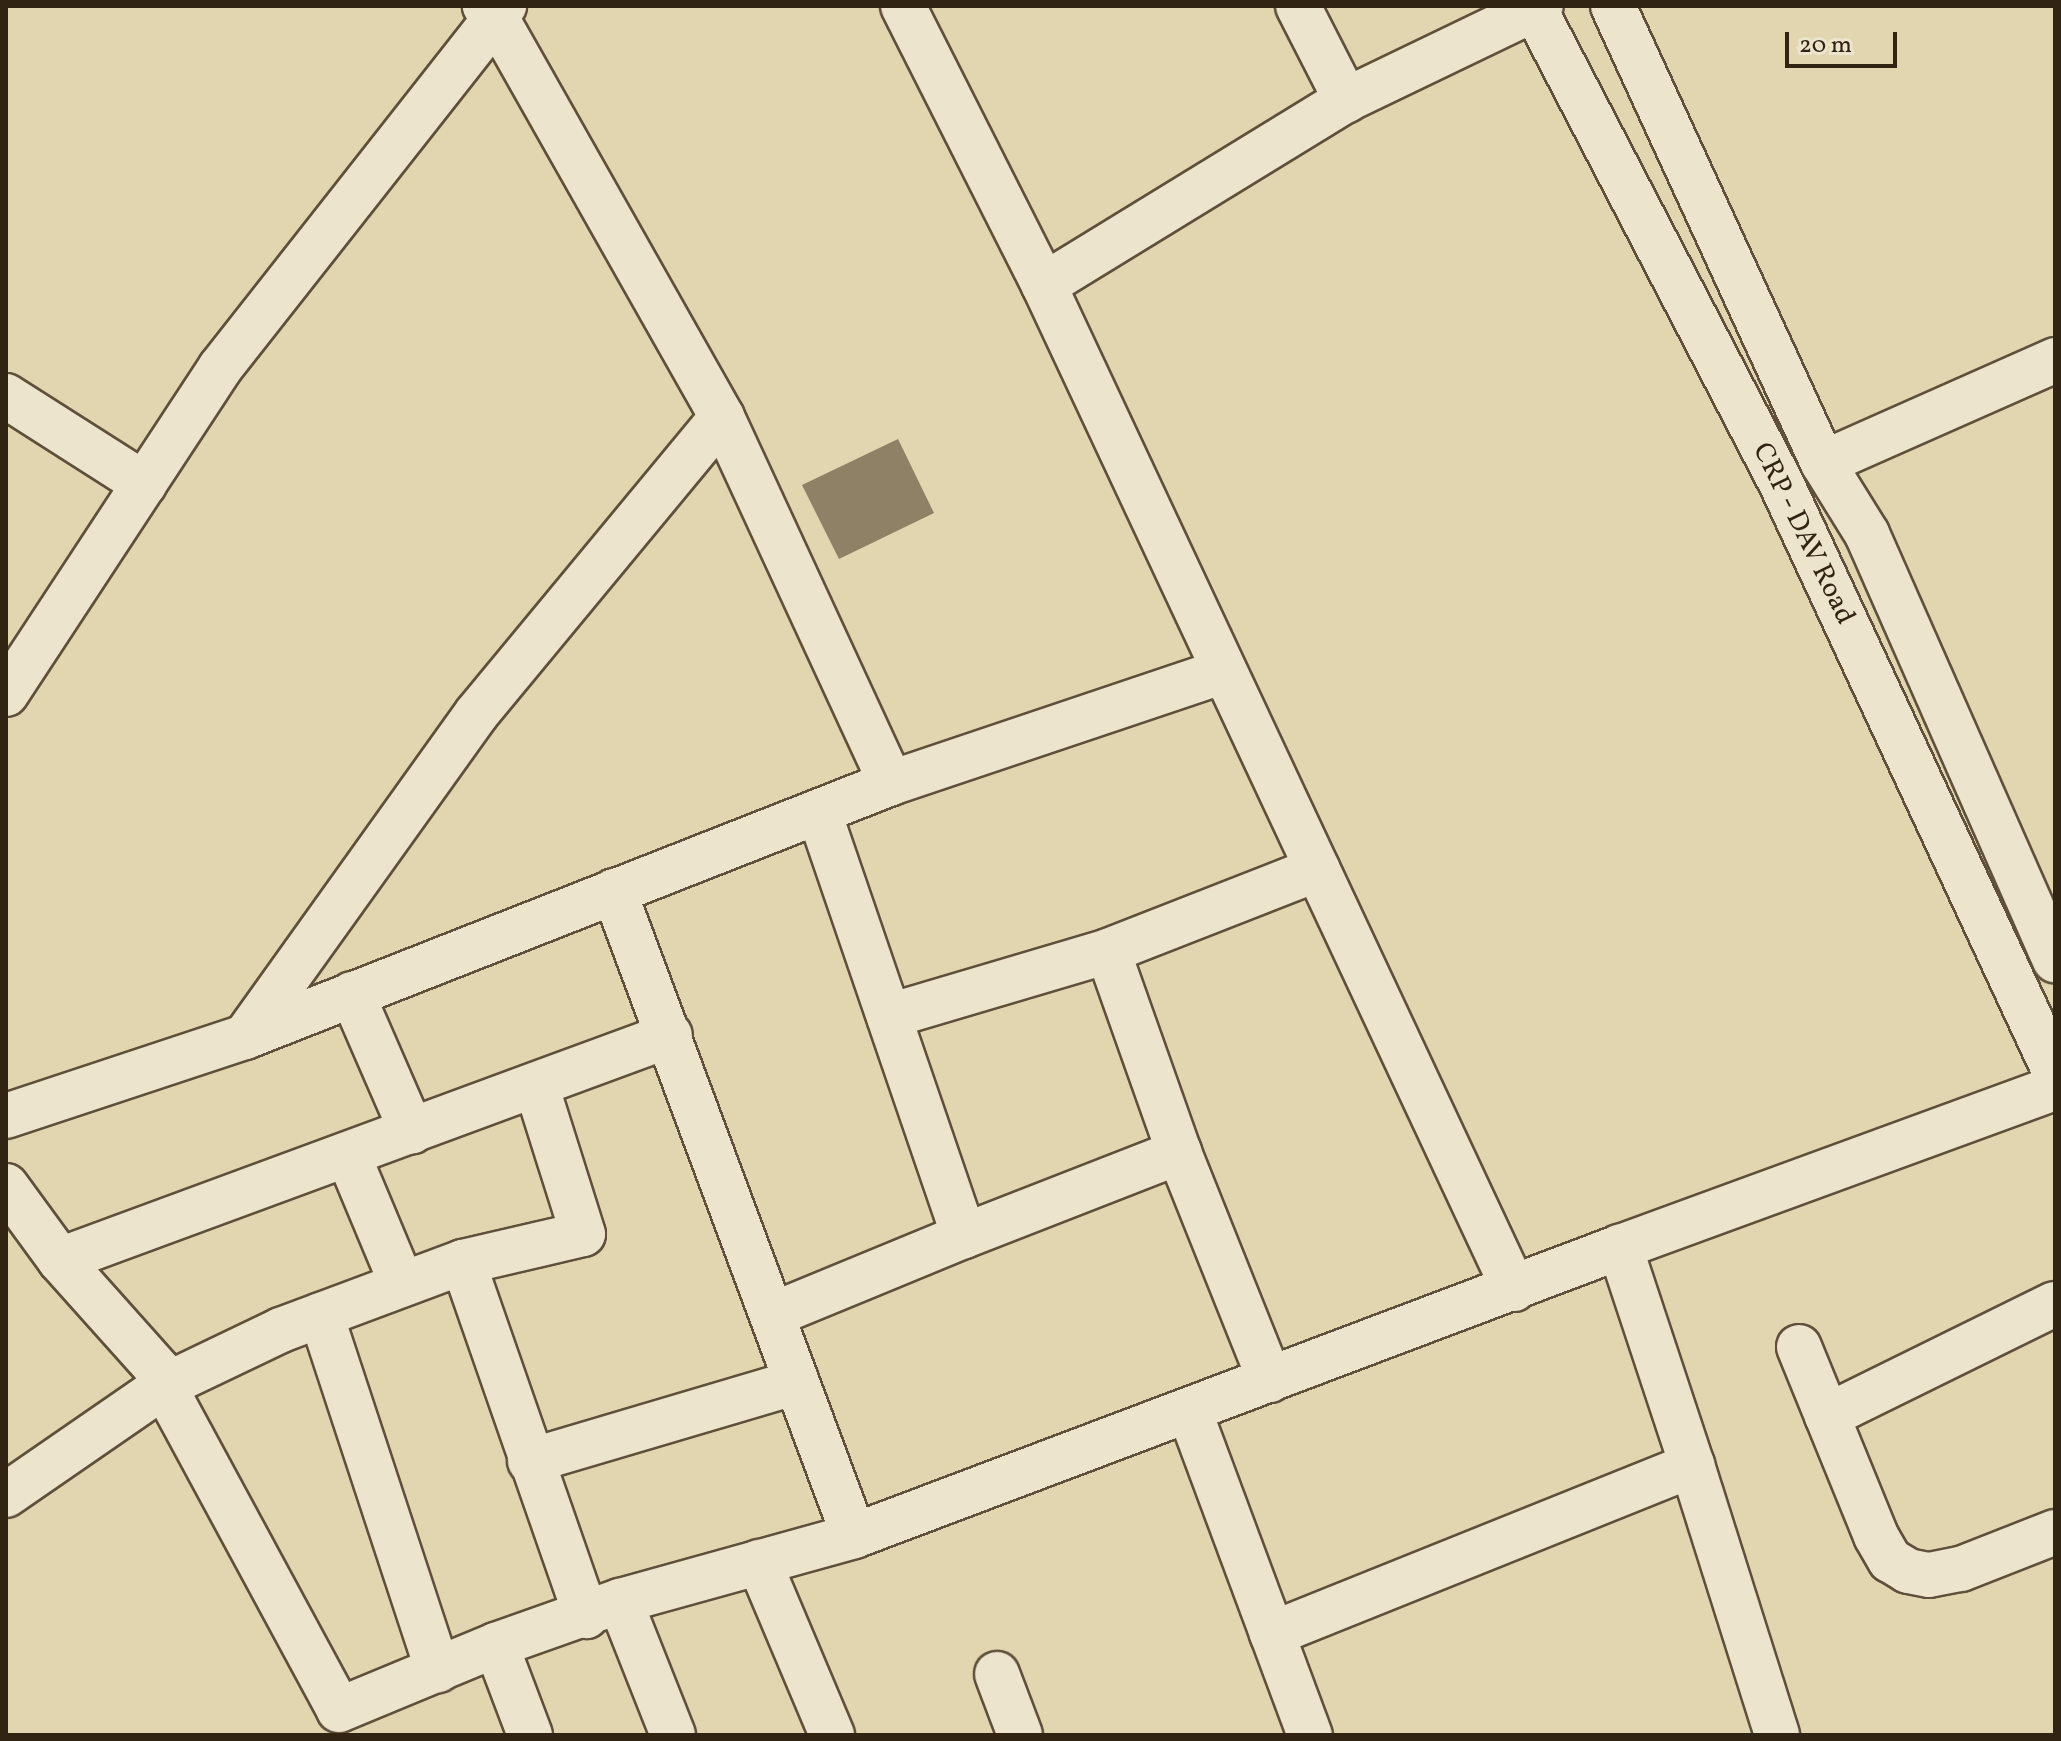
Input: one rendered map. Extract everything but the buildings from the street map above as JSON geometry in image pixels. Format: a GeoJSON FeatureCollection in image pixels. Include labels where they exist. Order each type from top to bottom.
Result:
{"type":"FeatureCollection","features":[{"type":"Feature","properties":{"kind":"street"},"geometry":{"type":"LineString","coordinates":[[903,6],[1044,285],[1514,1289]]}},
{"type":"Feature","properties":{"kind":"street"},"geometry":{"type":"LineString","coordinates":[[1298,6],[1346,100]]}},
{"type":"Feature","properties":{"kind":"street","name":"CRP - DAV Road"},"geometry":{"type":"LineString","coordinates":[[1613,6],[1823,463],[1867,534],[2055,960]]}},
{"type":"Feature","properties":{"kind":"street"},"geometry":{"type":"LineString","coordinates":[[1044,285],[1346,100],[1536,7]]}},
{"type":"Feature","properties":{"kind":"street","name":"CRP - DAV Road"},"geometry":{"type":"LineString","coordinates":[[1536,7],[1782,485],[2055,1072]]}},
{"type":"Feature","properties":{"kind":"street"},"geometry":{"type":"LineString","coordinates":[[6,694],[220,368],[495,10],[722,417],[891,783]]}},
{"type":"Feature","properties":{"kind":"street"},"geometry":{"type":"LineString","coordinates":[[1823,463],[2055,360]]}},
{"type":"Feature","properties":{"kind":"street"},"geometry":{"type":"LineString","coordinates":[[13,414],[144,484]]}},
{"type":"Feature","properties":{"kind":"street"},"geometry":{"type":"LineString","coordinates":[[245,1037],[477,713],[722,417]]}},
{"type":"Feature","properties":{"kind":"street"},"geometry":{"type":"LineString","coordinates":[[6,1116],[245,1037],[891,783],[1224,671]]}},
{"type":"Feature","properties":{"kind":"street"},"geometry":{"type":"LineString","coordinates":[[819,812],[964,1236]]}},
{"type":"Feature","properties":{"kind":"street"},"geometry":{"type":"LineString","coordinates":[[889,1016],[1108,951],[1317,869]]}},
{"type":"Feature","properties":{"kind":"street"},"geometry":{"type":"LineString","coordinates":[[614,891],[854,1536]]}},
{"type":"Feature","properties":{"kind":"street"},"geometry":{"type":"LineString","coordinates":[[1108,951],[1179,1152],[1270,1380]]}},
{"type":"Feature","properties":{"kind":"street"},"geometry":{"type":"LineString","coordinates":[[352,994],[412,1132]]}},
{"type":"Feature","properties":{"kind":"street"},"geometry":{"type":"LineString","coordinates":[[60,1260],[670,1035]]}},
{"type":"Feature","properties":{"kind":"street"},"geometry":{"type":"LineString","coordinates":[[6,1495],[164,1386],[321,1315],[402,1284],[463,1262],[583,1234],[536,1085]]}},
{"type":"Feature","properties":{"kind":"street"},"geometry":{"type":"LineString","coordinates":[[6,1186],[60,1260],[160,1372],[164,1386],[339,1710],[361,1719],[438,1670],[496,1645],[603,1608],[854,1536],[1620,1247],[2055,1088]]}},
{"type":"Feature","properties":{"kind":"street"},"geometry":{"type":"LineString","coordinates":[[772,1315],[1179,1152]]}},
{"type":"Feature","properties":{"kind":"street"},"geometry":{"type":"LineString","coordinates":[[348,1155],[402,1284]]}},
{"type":"Feature","properties":{"kind":"street"},"geometry":{"type":"LineString","coordinates":[[1620,1247],[1777,1735]]}},
{"type":"Feature","properties":{"kind":"street"},"geometry":{"type":"LineString","coordinates":[[463,1262],[530,1461],[603,1608],[673,1735]]}},
{"type":"Feature","properties":{"kind":"street"},"geometry":{"type":"LineString","coordinates":[[1827,1416],[2055,1304]]}},
{"type":"Feature","properties":{"kind":"street"},"geometry":{"type":"LineString","coordinates":[[321,1315],[438,1670]]}},
{"type":"Feature","properties":{"kind":"street"},"geometry":{"type":"LineString","coordinates":[[1799,1347],[1876,1536],[1890,1560],[1908,1571],[1929,1575],[1961,1569],[2055,1532]]}},
{"type":"Feature","properties":{"kind":"street"},"geometry":{"type":"LineString","coordinates":[[530,1461],[797,1382]]}},
{"type":"Feature","properties":{"kind":"street"},"geometry":{"type":"LineString","coordinates":[[1189,1410],[1310,1735]]}},
{"type":"Feature","properties":{"kind":"street"},"geometry":{"type":"LineString","coordinates":[[1272,1634],[1692,1465]]}},
{"type":"Feature","properties":{"kind":"street"},"geometry":{"type":"LineString","coordinates":[[759,1562],[832,1735]]}},
{"type":"Feature","properties":{"kind":"street"},"geometry":{"type":"LineString","coordinates":[[496,1645],[530,1735]]}},
{"type":"Feature","properties":{"kind":"street"},"geometry":{"type":"LineString","coordinates":[[997,1674],[1020,1735]]}}]}
